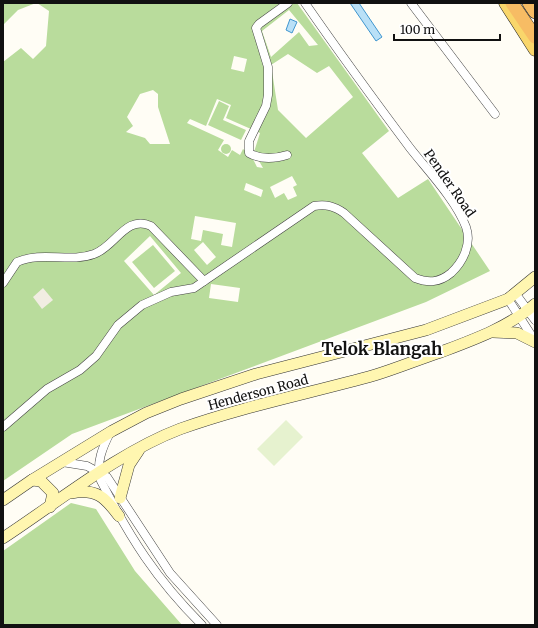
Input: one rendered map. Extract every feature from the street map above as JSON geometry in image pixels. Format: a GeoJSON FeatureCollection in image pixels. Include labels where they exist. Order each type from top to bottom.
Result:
{"type":"FeatureCollection","features":[{"type":"Feature","properties":{"kind":"highway"},"geometry":{"type":"LineString","coordinates":[[512,3],[535,37]]}},
{"type":"Feature","properties":{"kind":"highway"},"geometry":{"type":"LineString","coordinates":[[529,3],[535,12]]}},
{"type":"Feature","properties":{"kind":"main road"},"geometry":{"type":"LineString","coordinates":[[505,3],[535,50]]}},
{"type":"Feature","properties":{"kind":"main road","name":"Henderson Road"},"geometry":{"type":"LineString","coordinates":[[3,500],[32,480],[112,431],[181,399],[249,376],[426,330],[512,296],[535,277]]}},
{"type":"Feature","properties":{"kind":"main road","name":"Henderson Road"},"geometry":{"type":"LineString","coordinates":[[3,538],[100,472],[142,447],[181,429],[222,415],[390,370],[491,332],[518,317],[532,307]]}},
{"type":"Feature","properties":{"kind":"main road"},"geometry":{"type":"LineString","coordinates":[[491,332],[517,333],[535,342]]}},
{"type":"Feature","properties":{"kind":"main road"},"geometry":{"type":"LineString","coordinates":[[120,498],[129,465],[142,447]]}},
{"type":"Feature","properties":{"kind":"main road"},"geometry":{"type":"LineString","coordinates":[[32,480],[41,481],[52,493],[50,507]]}},
{"type":"Feature","properties":{"kind":"main road"},"geometry":{"type":"LineString","coordinates":[[69,494],[83,491],[96,494],[106,500],[119,516]]}},
{"type":"Feature","properties":{"kind":"street"},"geometry":{"type":"LineString","coordinates":[[287,155],[266,158],[256,157],[249,153],[249,141],[266,106],[268,95],[268,67],[256,28],[259,24],[288,3]]}},
{"type":"Feature","properties":{"kind":"street","name":"Pender Road"},"geometry":{"type":"LineString","coordinates":[[3,427],[47,389],[80,370],[96,356],[118,325],[142,305],[171,292],[194,288],[314,206],[330,206],[344,213],[415,278],[424,282],[434,282],[443,279],[461,262],[468,246],[466,228],[452,203],[361,84],[305,3]]}},
{"type":"Feature","properties":{"kind":"street"},"geometry":{"type":"LineString","coordinates":[[411,3],[495,114]]}},
{"type":"Feature","properties":{"kind":"street"},"geometry":{"type":"LineString","coordinates":[[3,283],[17,262],[41,256],[81,257],[94,255],[104,249],[127,227],[139,222],[151,226],[204,281]]}},
{"type":"Feature","properties":{"kind":"street"},"geometry":{"type":"LineString","coordinates":[[512,296],[532,307],[535,320]]}},
{"type":"Feature","properties":{"kind":"street"},"geometry":{"type":"LineString","coordinates":[[512,296],[518,317],[535,342]]}},
{"type":"Feature","properties":{"kind":"street"},"geometry":{"type":"LineString","coordinates":[[112,431],[101,450],[101,481],[119,516],[141,553],[161,580],[202,625]]}},
{"type":"Feature","properties":{"kind":"street"},"geometry":{"type":"LineString","coordinates":[[62,462],[75,463],[100,472],[107,477],[170,573],[217,625]]}},
{"type":"Feature","properties":{"kind":"green space"},"geometry":{"type":"Polygon","coordinates":[[[3,3],[36,3],[18,10],[3,25],[3,3]]]}},
{"type":"Feature","properties":{"kind":"green space"},"geometry":{"type":"Polygon","coordinates":[[[37,3],[297,3],[389,131],[362,153],[398,198],[428,179],[490,271],[426,302],[72,434],[3,481],[3,62],[21,48],[33,59],[46,46],[49,11],[37,3]],[[289,10],[262,31],[271,57],[299,32],[309,46],[318,45],[289,10]],[[288,54],[271,65],[278,110],[306,138],[353,97],[329,66],[317,73],[288,54]],[[234,56],[231,69],[244,72],[247,59],[234,56]],[[153,90],[140,94],[127,117],[133,126],[126,132],[145,138],[150,144],[170,144],[158,107],[158,94],[153,90]],[[217,99],[206,126],[190,119],[187,123],[224,140],[218,150],[228,157],[232,150],[240,155],[243,149],[251,155],[257,167],[263,168],[254,152],[260,133],[226,118],[231,105],[217,99]],[[292,176],[270,187],[275,198],[284,193],[288,200],[297,196],[293,187],[297,185],[292,176]],[[246,183],[244,190],[261,197],[263,190],[246,183]],[[195,216],[191,239],[201,241],[203,230],[223,234],[221,245],[232,247],[236,223],[195,216]],[[150,236],[124,261],[154,295],[181,273],[150,236]],[[203,242],[194,250],[207,265],[216,257],[203,242]],[[211,284],[209,298],[238,302],[240,288],[211,284]]]}},
{"type":"Feature","properties":{"kind":"green space"},"geometry":{"type":"Polygon","coordinates":[[[219,101],[229,106],[223,120],[246,130],[241,140],[208,125],[219,101]]]}},
{"type":"Feature","properties":{"kind":"green space"},"geometry":{"type":"Polygon","coordinates":[[[224,144],[228,144],[230,145],[230,153],[224,154],[221,151],[221,147],[224,144]]]}},
{"type":"Feature","properties":{"kind":"green space"},"geometry":{"type":"Polygon","coordinates":[[[153,245],[175,271],[154,288],[132,262],[153,245]]]}},
{"type":"Feature","properties":{"kind":"green space"},"geometry":{"type":"Polygon","coordinates":[[[286,420],[303,437],[274,466],[257,449],[286,420]]]}},
{"type":"Feature","properties":{"kind":"green space"},"geometry":{"type":"Polygon","coordinates":[[[71,503],[96,509],[135,571],[182,625],[3,625],[3,551],[71,503]]]}},
{"type":"Feature","properties":{"kind":"shaded area"},"geometry":{"type":"Polygon","coordinates":[[[43,288],[53,300],[42,309],[33,297],[43,288]]]}},
{"type":"Feature","properties":{"kind":"water"},"geometry":{"type":"Polygon","coordinates":[[[350,3],[359,3],[382,37],[376,41],[350,3]]]}},
{"type":"Feature","properties":{"kind":"water"},"geometry":{"type":"Polygon","coordinates":[[[290,19],[297,22],[292,33],[286,30],[290,19]]]}},
{"type":"Feature","properties":{"kind":"district","name":"Telok Blangah"},"geometry":{"type":"Point","coordinates":[382,349]}}]}
